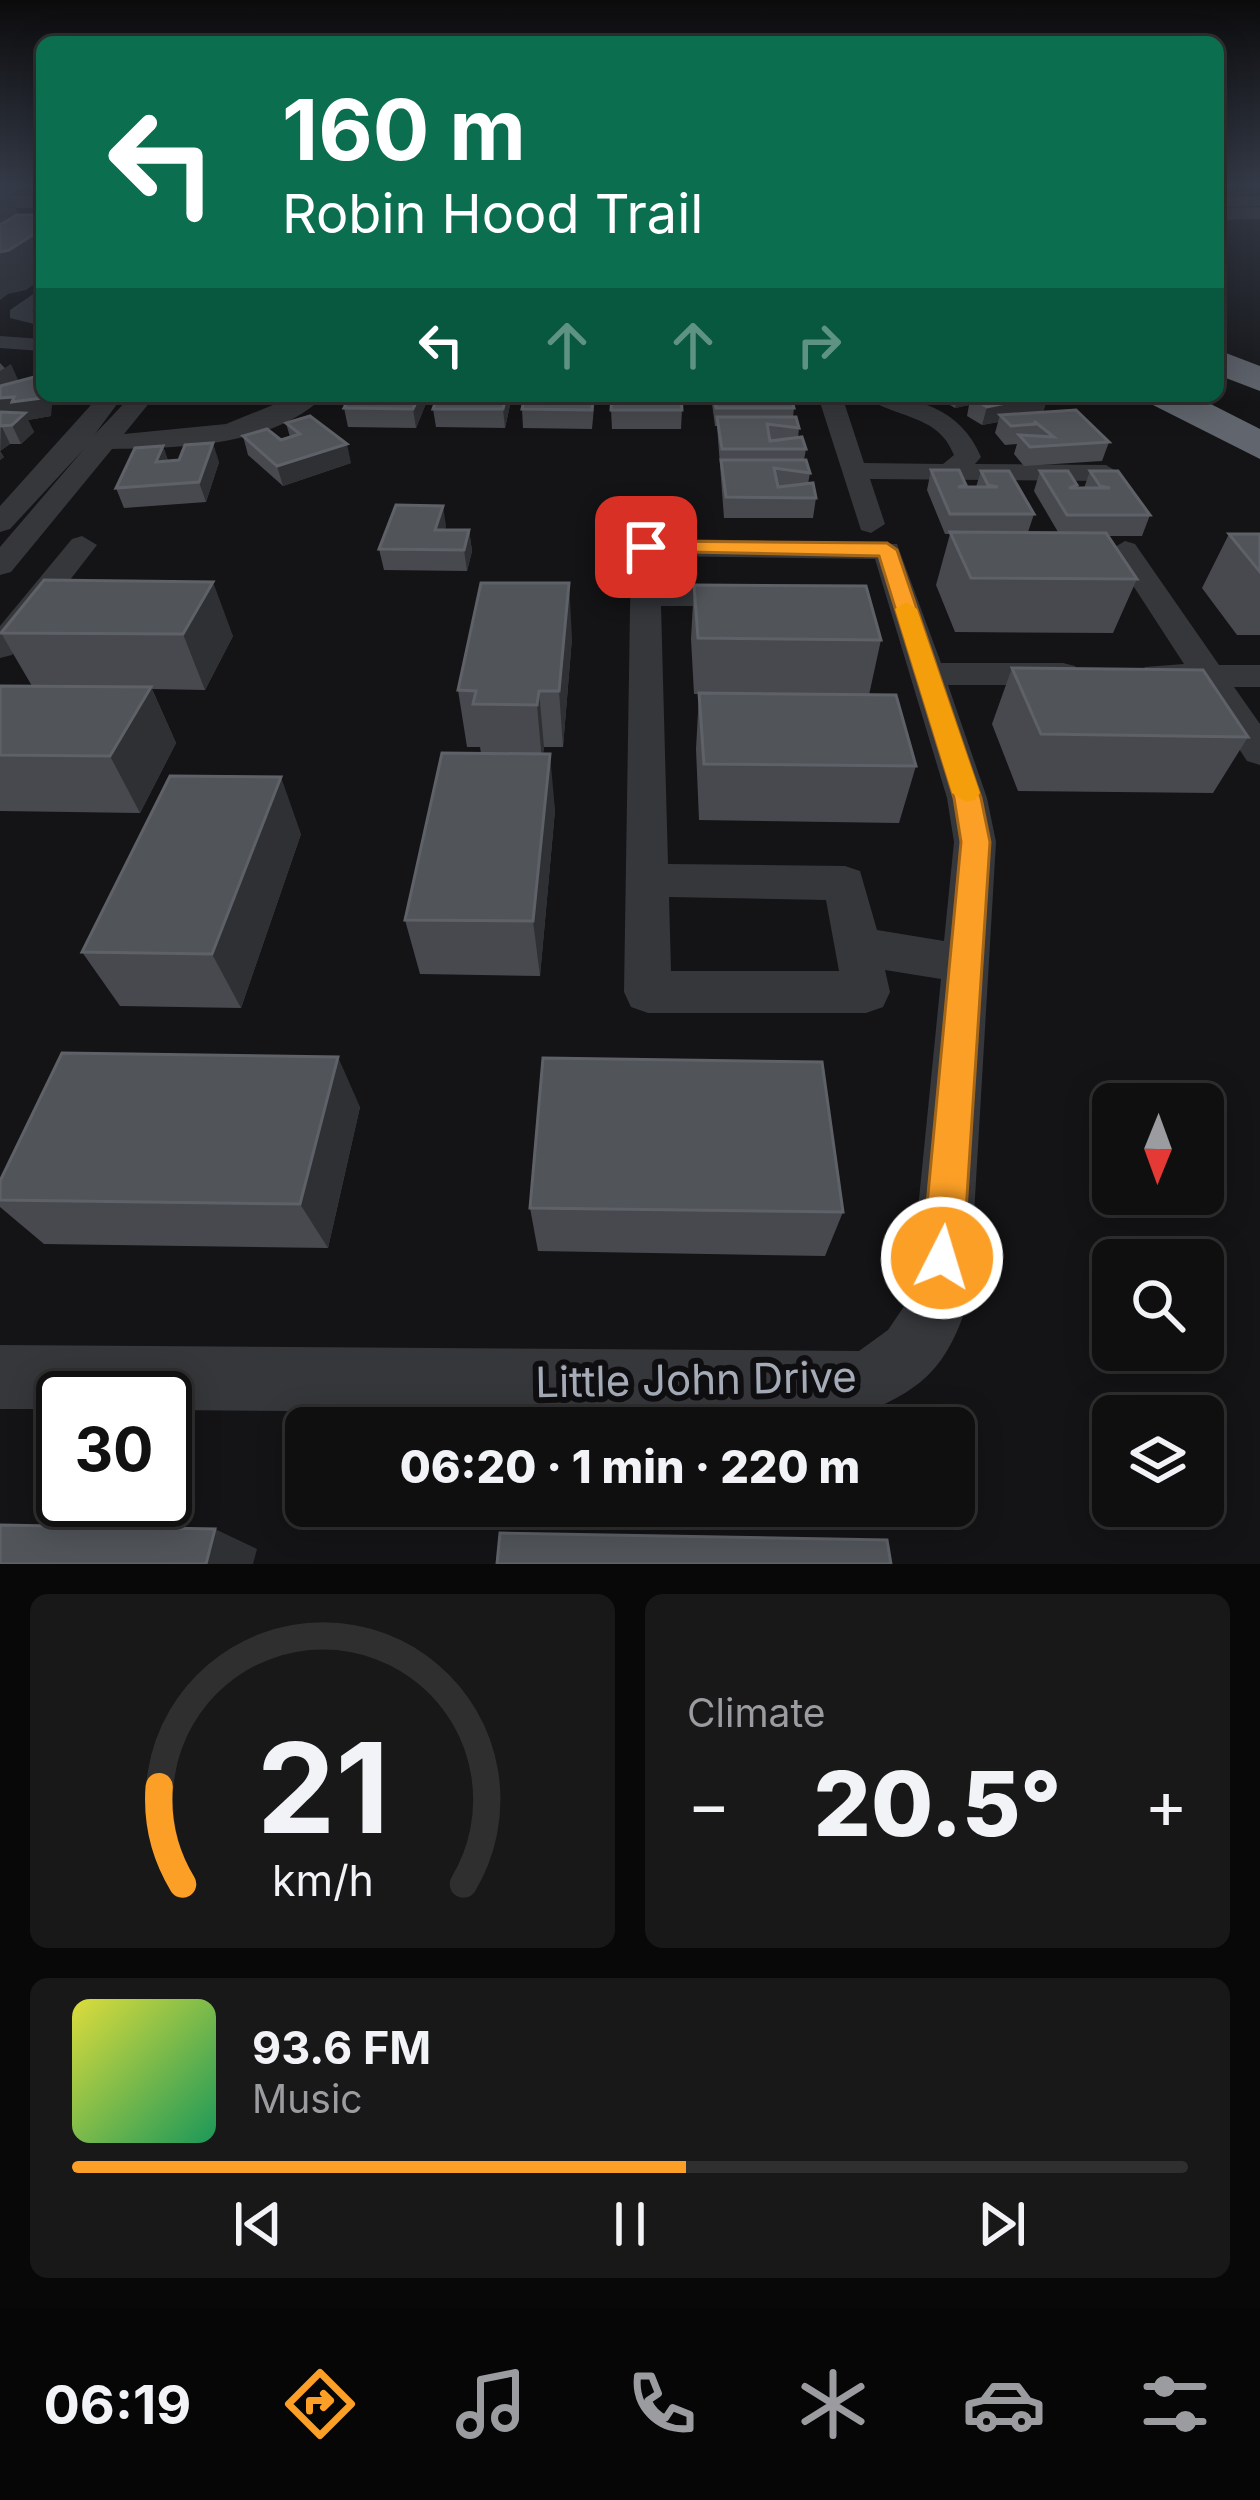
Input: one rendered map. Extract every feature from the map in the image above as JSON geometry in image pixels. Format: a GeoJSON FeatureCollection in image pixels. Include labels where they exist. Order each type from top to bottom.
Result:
{"type":"FeatureCollection","features":[{"type":"Feature","properties":{"kind":"highway"},"geometry":{"type":"LineString","coordinates":[[1224,364],[1260,380]]}},
{"type":"Feature","properties":{"kind":"highway"},"geometry":{"type":"LineString","coordinates":[[1224,387],[1260,405]]}},
{"type":"Feature","properties":{"kind":"highway"},"geometry":{"type":"LineString","coordinates":[[1176,402],[1260,446]]}},
{"type":"Feature","properties":{"kind":"street"},"geometry":{"type":"LineString","coordinates":[[36,299],[17,314],[36,319]]}},
{"type":"Feature","properties":{"kind":"street"},"geometry":{"type":"LineString","coordinates":[[0,524],[106,402]]}},
{"type":"Feature","properties":{"kind":"street"},"geometry":{"type":"LineString","coordinates":[[0,566],[138,402]]}},
{"type":"Feature","properties":{"kind":"street"},"geometry":{"type":"LineString","coordinates":[[76,442],[212,435],[264,420],[300,402]]}},
{"type":"Feature","properties":{"kind":"street"},"geometry":{"type":"LineString","coordinates":[[832,402],[903,599],[974,824],[976,863],[967,964],[856,946]]}},
{"type":"Feature","properties":{"kind":"street"},"geometry":{"type":"LineString","coordinates":[[897,402],[920,409],[954,434],[968,457],[949,472]]}},
{"type":"Feature","properties":{"kind":"street"},"geometry":{"type":"LineString","coordinates":[[854,471],[1106,473]]}},
{"type":"Feature","properties":{"kind":"street"},"geometry":{"type":"LineString","coordinates":[[646,880],[845,883],[866,992],[648,992],[646,880],[646,547],[879,537]]}},
{"type":"Feature","properties":{"kind":"street"},"geometry":{"type":"LineString","coordinates":[[0,648],[14,611],[82,545]]}},
{"type":"Feature","properties":{"kind":"street"},"geometry":{"type":"LineString","coordinates":[[1125,550],[1260,752]]}},
{"type":"Feature","properties":{"kind":"street"},"geometry":{"type":"LineString","coordinates":[[645,596],[786,597]]}},
{"type":"Feature","properties":{"kind":"street"},"geometry":{"type":"LineString","coordinates":[[856,598],[903,599]]}},
{"type":"Feature","properties":{"kind":"street"},"geometry":{"type":"LineString","coordinates":[[926,674],[1260,676]]}},
{"type":"Feature","properties":{"kind":"street","name":"Little John Drive"},"geometry":{"type":"LineString","coordinates":[[0,1377],[859,1383],[887,1374],[920,1343],[939,1300],[967,964]]}},
{"type":"Feature","properties":{"kind":"building"},"geometry":{"type":"Polygon","coordinates":[[[36,377],[36,399],[12,402],[14,397],[0,398],[0,386],[36,377]]]}},
{"type":"Feature","properties":{"kind":"building"},"geometry":{"type":"Polygon","coordinates":[[[347,402],[416,402],[413,409],[344,408],[347,402]]]}},
{"type":"Feature","properties":{"kind":"building"},"geometry":{"type":"Polygon","coordinates":[[[436,402],[505,402],[503,409],[433,409],[436,402]]]}},
{"type":"Feature","properties":{"kind":"building"},"geometry":{"type":"Polygon","coordinates":[[[524,402],[593,402],[592,410],[522,409],[524,402]]]}},
{"type":"Feature","properties":{"kind":"building"},"geometry":{"type":"Polygon","coordinates":[[[612,402],[681,402],[682,410],[611,410],[612,402]]]}},
{"type":"Feature","properties":{"kind":"building"},"geometry":{"type":"Polygon","coordinates":[[[716,402],[792,402],[794,408],[716,408],[716,402]]]}},
{"type":"Feature","properties":{"kind":"building"},"geometry":{"type":"Polygon","coordinates":[[[1076,410],[1109,442],[1030,447],[1019,435],[1054,437],[1034,421],[1037,424],[1011,426],[1000,415],[1076,410]]]}},
{"type":"Feature","properties":{"kind":"building"},"geometry":{"type":"Polygon","coordinates":[[[0,412],[25,413],[12,425],[0,426],[0,412]]]}},
{"type":"Feature","properties":{"kind":"building"},"geometry":{"type":"Polygon","coordinates":[[[310,416],[347,444],[277,466],[243,436],[267,429],[281,440],[300,434],[286,423],[310,416]]]}},
{"type":"Feature","properties":{"kind":"building"},"geometry":{"type":"Polygon","coordinates":[[[717,417],[796,417],[799,428],[767,424],[770,441],[802,437],[806,449],[722,449],[717,417]]]}},
{"type":"Feature","properties":{"kind":"building"},"geometry":{"type":"Polygon","coordinates":[[[213,443],[199,482],[116,488],[135,448],[163,446],[156,462],[179,460],[185,445],[213,443]]]}},
{"type":"Feature","properties":{"kind":"building"},"geometry":{"type":"Polygon","coordinates":[[[721,460],[806,460],[810,473],[774,468],[778,487],[813,483],[816,498],[726,497],[721,460]]]}},
{"type":"Feature","properties":{"kind":"building"},"geometry":{"type":"Polygon","coordinates":[[[931,470],[959,470],[966,485],[958,487],[998,487],[988,485],[981,471],[1009,471],[1034,514],[950,514],[931,470]]]}},
{"type":"Feature","properties":{"kind":"building"},"geometry":{"type":"Polygon","coordinates":[[[1040,471],[1068,471],[1077,485],[1069,488],[1110,488],[1100,486],[1090,471],[1118,471],[1150,515],[1067,515],[1040,471]]]}},
{"type":"Feature","properties":{"kind":"building"},"geometry":{"type":"Polygon","coordinates":[[[396,505],[443,506],[435,530],[469,530],[464,550],[379,549],[396,505]]]}},
{"type":"Feature","properties":{"kind":"building"},"geometry":{"type":"Polygon","coordinates":[[[950,532],[1106,533],[1137,579],[971,578],[950,532]]]}},
{"type":"Feature","properties":{"kind":"building"},"geometry":{"type":"Polygon","coordinates":[[[1229,534],[1260,534],[1260,572],[1229,534]]]}},
{"type":"Feature","properties":{"kind":"building"},"geometry":{"type":"Polygon","coordinates":[[[44,580],[213,582],[183,634],[1,633],[44,580]]]}},
{"type":"Feature","properties":{"kind":"building"},"geometry":{"type":"Polygon","coordinates":[[[481,583],[569,583],[559,691],[539,691],[537,705],[473,704],[476,691],[458,690],[481,583]]]}},
{"type":"Feature","properties":{"kind":"building"},"geometry":{"type":"Polygon","coordinates":[[[694,585],[866,586],[881,640],[698,638],[694,585]]]}},
{"type":"Feature","properties":{"kind":"building"},"geometry":{"type":"Polygon","coordinates":[[[1012,668],[1203,670],[1248,737],[1041,734],[1012,668]]]}},
{"type":"Feature","properties":{"kind":"building"},"geometry":{"type":"Polygon","coordinates":[[[0,686],[151,687],[110,756],[0,755],[0,686]]]}},
{"type":"Feature","properties":{"kind":"building"},"geometry":{"type":"Polygon","coordinates":[[[699,693],[896,695],[916,766],[704,764],[699,693]]]}},
{"type":"Feature","properties":{"kind":"building"},"geometry":{"type":"Polygon","coordinates":[[[442,753],[550,754],[533,921],[405,920],[442,753]]]}},
{"type":"Feature","properties":{"kind":"building"},"geometry":{"type":"Polygon","coordinates":[[[170,776],[281,777],[212,954],[82,952],[170,776]]]}},
{"type":"Feature","properties":{"kind":"building"},"geometry":{"type":"Polygon","coordinates":[[[62,1053],[338,1057],[300,1204],[0,1200],[0,1181],[62,1053]]]}},
{"type":"Feature","properties":{"kind":"building"},"geometry":{"type":"Polygon","coordinates":[[[543,1058],[822,1062],[843,1212],[530,1208],[543,1058]]]}},
{"type":"Feature","properties":{"kind":"building"},"geometry":{"type":"Polygon","coordinates":[[[0,1525],[215,1529],[206,1564],[0,1564],[0,1525]]]}},
{"type":"Feature","properties":{"kind":"building"},"geometry":{"type":"Polygon","coordinates":[[[500,1533],[887,1540],[891,1564],[497,1564],[500,1533]]]}},
{"type":"Feature","properties":{"kind":"slow traffic"},"geometry":{"type":"LineString","coordinates":[[906,609],[966,793]]}},
{"type":"Feature","properties":{"kind":"route"},"geometry":{"type":"LineString","coordinates":[[646,547],[887,550],[974,824],[976,863],[942,1258]]}}]}
